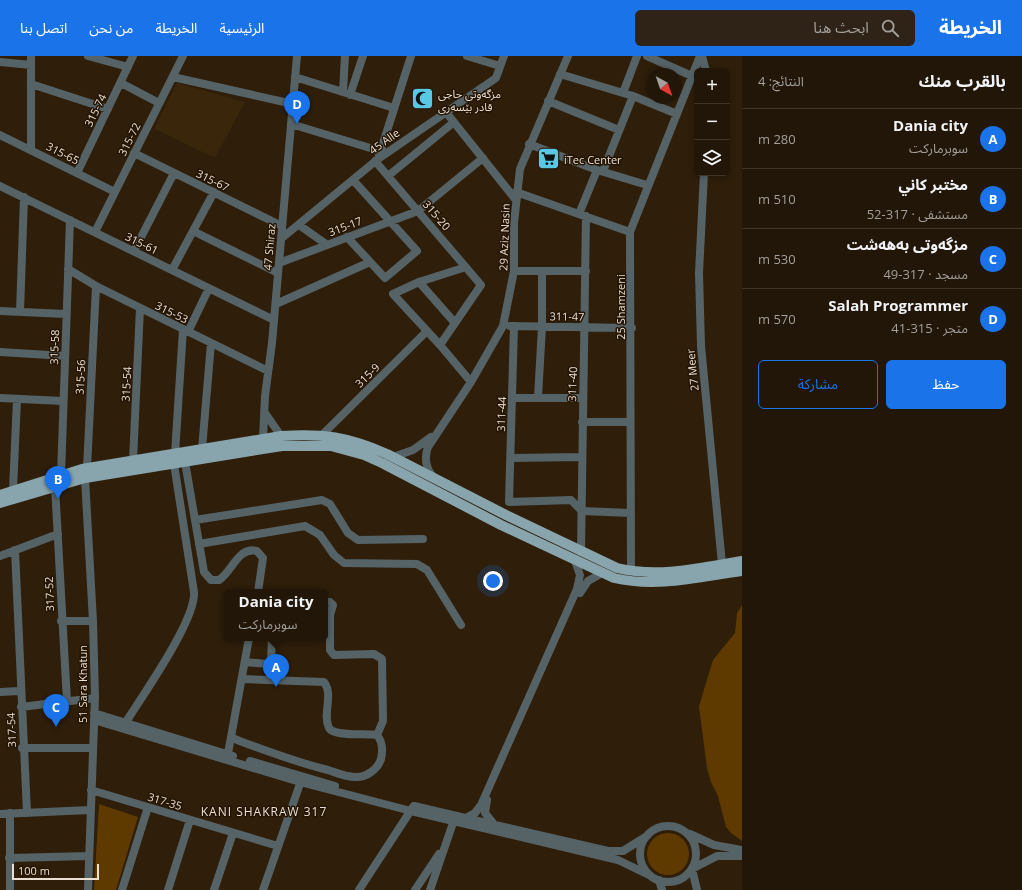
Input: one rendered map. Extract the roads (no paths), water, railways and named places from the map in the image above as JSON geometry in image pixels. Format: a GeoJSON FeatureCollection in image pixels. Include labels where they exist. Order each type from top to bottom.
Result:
{"type":"FeatureCollection","features":[{"type":"Feature","properties":{"kind":"main road"},"geometry":{"type":"LineString","coordinates":[[0,503],[55,486],[86,473],[133,461],[175,459],[185,462],[263,439],[281,436],[333,435],[362,444],[393,457],[434,479],[606,564],[631,571],[647,573],[742,561]]}},
{"type":"Feature","properties":{"kind":"main road"},"geometry":{"type":"LineString","coordinates":[[0,495],[61,475],[86,473],[175,459],[202,449],[231,449],[312,444],[336,447],[364,455],[575,561],[602,573],[629,581],[647,583],[682,581],[742,571]]}},
{"type":"Feature","properties":{"kind":"main road"},"geometry":{"type":"LineString","coordinates":[[501,525],[506,515]]}},
{"type":"Feature","properties":{"kind":"main road"},"geometry":{"type":"LineString","coordinates":[[671,571],[700,572],[742,566]]}},
{"type":"Feature","properties":{"kind":"street"},"geometry":{"type":"LineString","coordinates":[[31,56],[31,150]]}},
{"type":"Feature","properties":{"kind":"street"},"geometry":{"type":"LineString","coordinates":[[88,56],[128,67]]}},
{"type":"Feature","properties":{"kind":"street","name":"315-74"},"geometry":{"type":"LineString","coordinates":[[77,173],[133,56]]}},
{"type":"Feature","properties":{"kind":"street","name":"315-72"},"geometry":{"type":"LineString","coordinates":[[95,232],[183,56]]}},
{"type":"Feature","properties":{"kind":"street"},"geometry":{"type":"LineString","coordinates":[[345,56],[346,93]]}},
{"type":"Feature","properties":{"kind":"street"},"geometry":{"type":"LineString","coordinates":[[346,93],[363,56]]}},
{"type":"Feature","properties":{"kind":"street"},"geometry":{"type":"LineString","coordinates":[[291,124],[378,157],[411,56]]}},
{"type":"Feature","properties":{"kind":"street"},"geometry":{"type":"LineString","coordinates":[[467,56],[500,66]]}},
{"type":"Feature","properties":{"kind":"street","name":"45 Alle"},"geometry":{"type":"LineString","coordinates":[[282,238],[353,180],[378,157],[496,78],[504,56]]}},
{"type":"Feature","properties":{"kind":"street","name":"29 Aziz Nasin"},"geometry":{"type":"LineString","coordinates":[[434,479],[428,470],[426,456],[428,447],[471,382],[503,326],[514,271],[516,196],[520,169],[529,144],[568,56]]}},
{"type":"Feature","properties":{"kind":"street"},"geometry":{"type":"LineString","coordinates":[[623,93],[637,56]]}},
{"type":"Feature","properties":{"kind":"street"},"geometry":{"type":"LineString","coordinates":[[647,56],[692,76]]}},
{"type":"Feature","properties":{"kind":"street"},"geometry":{"type":"LineString","coordinates":[[701,56],[705,68]]}},
{"type":"Feature","properties":{"kind":"street","name":"25 Shamzeni"},"geometry":{"type":"LineString","coordinates":[[631,571],[630,422],[632,328],[630,232],[647,186],[701,56]]}},
{"type":"Feature","properties":{"kind":"street","name":"47 Shiraz"},"geometry":{"type":"LineString","coordinates":[[263,439],[264,413],[276,304],[293,104],[295,77],[294,57]]}},
{"type":"Feature","properties":{"kind":"street"},"geometry":{"type":"LineString","coordinates":[[0,62],[31,65]]}},
{"type":"Feature","properties":{"kind":"street"},"geometry":{"type":"LineString","coordinates":[[560,74],[633,96],[677,114]]}},
{"type":"Feature","properties":{"kind":"street"},"geometry":{"type":"LineString","coordinates":[[173,77],[293,104]]}},
{"type":"Feature","properties":{"kind":"street"},"geometry":{"type":"LineString","coordinates":[[295,77],[394,108]]}},
{"type":"Feature","properties":{"kind":"street"},"geometry":{"type":"LineString","coordinates":[[120,83],[159,103]]}},
{"type":"Feature","properties":{"kind":"street"},"geometry":{"type":"LineString","coordinates":[[31,84],[108,108]]}},
{"type":"Feature","properties":{"kind":"street","name":"311-40"},"geometry":{"type":"LineString","coordinates":[[581,552],[582,422],[586,327],[586,271],[583,215],[600,171],[633,96]]}},
{"type":"Feature","properties":{"kind":"street"},"geometry":{"type":"LineString","coordinates":[[548,101],[619,130]]}},
{"type":"Feature","properties":{"kind":"street"},"geometry":{"type":"LineString","coordinates":[[445,111],[516,196],[583,215],[630,232]]}},
{"type":"Feature","properties":{"kind":"street"},"geometry":{"type":"LineString","coordinates":[[388,176],[454,122]]}},
{"type":"Feature","properties":{"kind":"street","name":"315-65"},"geometry":{"type":"LineString","coordinates":[[0,135],[115,192]]}},
{"type":"Feature","properties":{"kind":"street"},"geometry":{"type":"LineString","coordinates":[[529,144],[600,171],[647,186]]}},
{"type":"Feature","properties":{"kind":"street","name":"315-67"},"geometry":{"type":"LineString","coordinates":[[134,153],[282,226]]}},
{"type":"Feature","properties":{"kind":"street","name":"315-20"},"geometry":{"type":"LineString","coordinates":[[378,157],[388,176],[481,285],[455,323]]}},
{"type":"Feature","properties":{"kind":"street"},"geometry":{"type":"LineString","coordinates":[[418,211],[483,158]]}},
{"type":"Feature","properties":{"kind":"street"},"geometry":{"type":"LineString","coordinates":[[134,251],[174,173]]}},
{"type":"Feature","properties":{"kind":"street","name":"27 Meer"},"geometry":{"type":"LineString","coordinates":[[704,176],[699,273],[701,346],[722,564]]}},
{"type":"Feature","properties":{"kind":"street"},"geometry":{"type":"LineString","coordinates":[[347,237],[385,278],[417,251],[353,180]]}},
{"type":"Feature","properties":{"kind":"street","name":"315-61"},"geometry":{"type":"LineString","coordinates":[[0,186],[274,320]]}},
{"type":"Feature","properties":{"kind":"street"},"geometry":{"type":"LineString","coordinates":[[172,270],[214,192]]}},
{"type":"Feature","properties":{"kind":"street"},"geometry":{"type":"LineString","coordinates":[[20,312],[24,197]]}},
{"type":"Feature","properties":{"kind":"street","name":"315-17"},"geometry":{"type":"LineString","coordinates":[[279,263],[326,244],[418,211]]}},
{"type":"Feature","properties":{"kind":"street","name":"315-58"},"geometry":{"type":"LineString","coordinates":[[61,475],[70,220]]}},
{"type":"Feature","properties":{"kind":"street"},"geometry":{"type":"LineString","coordinates":[[298,225],[326,244]]}},
{"type":"Feature","properties":{"kind":"street"},"geometry":{"type":"LineString","coordinates":[[193,231],[278,273]]}},
{"type":"Feature","properties":{"kind":"street"},"geometry":{"type":"LineString","coordinates":[[276,304],[370,262]]}},
{"type":"Feature","properties":{"kind":"street"},"geometry":{"type":"LineString","coordinates":[[466,267],[419,282],[393,294],[440,345],[471,382]]}},
{"type":"Feature","properties":{"kind":"street","name":"315-53"},"geometry":{"type":"LineString","coordinates":[[68,269],[96,286],[268,371]]}},
{"type":"Feature","properties":{"kind":"street"},"geometry":{"type":"LineString","coordinates":[[514,271],[586,271]]}},
{"type":"Feature","properties":{"kind":"street"},"geometry":{"type":"LineString","coordinates":[[538,397],[542,327],[542,271]]}},
{"type":"Feature","properties":{"kind":"street"},"geometry":{"type":"LineString","coordinates":[[419,282],[455,323],[440,345]]}},
{"type":"Feature","properties":{"kind":"street","name":"315-56"},"geometry":{"type":"LineString","coordinates":[[86,473],[96,286]]}},
{"type":"Feature","properties":{"kind":"street"},"geometry":{"type":"LineString","coordinates":[[126,722],[185,626],[194,602],[194,592],[175,459],[186,331],[209,288]]}},
{"type":"Feature","properties":{"kind":"street","name":"315-54"},"geometry":{"type":"LineString","coordinates":[[133,461],[140,308]]}},
{"type":"Feature","properties":{"kind":"street"},"geometry":{"type":"LineString","coordinates":[[0,311],[66,314]]}},
{"type":"Feature","properties":{"kind":"street","name":"311-47"},"geometry":{"type":"LineString","coordinates":[[503,326],[632,328]]}},
{"type":"Feature","properties":{"kind":"street","name":"311-44"},"geometry":{"type":"LineString","coordinates":[[514,326],[509,502],[571,500],[582,511]]}},
{"type":"Feature","properties":{"kind":"street","name":"315-9"},"geometry":{"type":"LineString","coordinates":[[322,435],[426,331]]}},
{"type":"Feature","properties":{"kind":"street"},"geometry":{"type":"LineString","coordinates":[[202,449],[211,343]]}},
{"type":"Feature","properties":{"kind":"street"},"geometry":{"type":"LineString","coordinates":[[0,352],[65,356]]}},
{"type":"Feature","properties":{"kind":"street"},"geometry":{"type":"LineString","coordinates":[[0,398],[64,401]]}},
{"type":"Feature","properties":{"kind":"street"},"geometry":{"type":"LineString","coordinates":[[512,398],[583,398]]}},
{"type":"Feature","properties":{"kind":"street"},"geometry":{"type":"LineString","coordinates":[[13,490],[17,399]]}},
{"type":"Feature","properties":{"kind":"street"},"geometry":{"type":"LineString","coordinates":[[264,413],[281,436]]}},
{"type":"Feature","properties":{"kind":"street"},"geometry":{"type":"LineString","coordinates":[[582,422],[630,422]]}},
{"type":"Feature","properties":{"kind":"street","name":"29 Aziz Nasin"},"geometry":{"type":"LineString","coordinates":[[393,457],[419,446],[436,433]]}},
{"type":"Feature","properties":{"kind":"street"},"geometry":{"type":"LineString","coordinates":[[510,458],[582,457]]}},
{"type":"Feature","properties":{"kind":"street"},"geometry":{"type":"LineString","coordinates":[[185,462],[204,572],[208,578],[216,581],[226,575],[234,563],[243,554],[252,550],[259,552],[262,556],[262,562],[258,589]]}},
{"type":"Feature","properties":{"kind":"street","name":"51 Sara Khatun"},"geometry":{"type":"LineString","coordinates":[[86,473],[95,698],[88,890]]}},
{"type":"Feature","properties":{"kind":"street","name":"317-52"},"geometry":{"type":"LineString","coordinates":[[55,486],[61,621],[67,701]]}},
{"type":"Feature","properties":{"kind":"street"},"geometry":{"type":"LineString","coordinates":[[195,520],[322,500],[330,504],[348,533],[358,540],[423,539]]}},
{"type":"Feature","properties":{"kind":"street"},"geometry":{"type":"LineString","coordinates":[[582,511],[631,513]]}},
{"type":"Feature","properties":{"kind":"street"},"geometry":{"type":"LineString","coordinates":[[199,544],[306,526],[320,535],[334,555],[344,563],[417,564],[427,570],[461,625]]}},
{"type":"Feature","properties":{"kind":"street"},"geometry":{"type":"LineString","coordinates":[[0,556],[58,534]]}},
{"type":"Feature","properties":{"kind":"street","name":"317-54"},"geometry":{"type":"LineString","coordinates":[[15,550],[20,691],[22,707],[22,748],[27,813]]}},
{"type":"Feature","properties":{"kind":"street"},"geometry":{"type":"LineString","coordinates":[[466,818],[475,813],[481,805],[577,589],[580,575],[575,561]]}},
{"type":"Feature","properties":{"kind":"street"},"geometry":{"type":"LineString","coordinates":[[494,824],[485,813],[487,802],[581,591],[588,581],[602,573]]}},
{"type":"Feature","properties":{"kind":"street"},"geometry":{"type":"LineString","coordinates":[[328,602],[333,605],[330,615],[330,650],[334,655],[374,654],[382,659],[383,721],[377,735]]}},
{"type":"Feature","properties":{"kind":"street"},"geometry":{"type":"LineString","coordinates":[[61,621],[93,621]]}},
{"type":"Feature","properties":{"kind":"street"},"geometry":{"type":"LineString","coordinates":[[228,757],[248,641]]}},
{"type":"Feature","properties":{"kind":"street"},"geometry":{"type":"LineString","coordinates":[[245,662],[267,664],[271,662],[272,641]]}},
{"type":"Feature","properties":{"kind":"street"},"geometry":{"type":"LineString","coordinates":[[232,738],[295,762],[355,777],[367,774],[375,769],[380,760],[382,748],[381,740],[377,735],[336,734],[330,729],[327,721],[328,687],[324,682],[242,679]]}},
{"type":"Feature","properties":{"kind":"street"},"geometry":{"type":"LineString","coordinates":[[0,692],[20,691]]}},
{"type":"Feature","properties":{"kind":"street"},"geometry":{"type":"LineString","coordinates":[[22,707],[95,698]]}},
{"type":"Feature","properties":{"kind":"street"},"geometry":{"type":"LineString","coordinates":[[94,716],[126,722],[228,757]]}},
{"type":"Feature","properties":{"kind":"street"},"geometry":{"type":"LineString","coordinates":[[94,716],[301,780],[618,860],[659,880],[668,882],[685,876],[692,869],[717,856],[742,856]]}},
{"type":"Feature","properties":{"kind":"street"},"geometry":{"type":"LineString","coordinates":[[22,748],[92,748]]}},
{"type":"Feature","properties":{"kind":"street"},"geometry":{"type":"LineString","coordinates":[[263,890],[301,780]]}},
{"type":"Feature","properties":{"kind":"street","name":"317-35"},"geometry":{"type":"LineString","coordinates":[[91,790],[278,846]]}},
{"type":"Feature","properties":{"kind":"street"},"geometry":{"type":"LineString","coordinates":[[122,890],[148,808]]}},
{"type":"Feature","properties":{"kind":"street"},"geometry":{"type":"LineString","coordinates":[[359,890],[412,809]]}},
{"type":"Feature","properties":{"kind":"street"},"geometry":{"type":"LineString","coordinates":[[0,814],[90,810]]}},
{"type":"Feature","properties":{"kind":"street"},"geometry":{"type":"LineString","coordinates":[[10,813],[10,890]]}},
{"type":"Feature","properties":{"kind":"street"},"geometry":{"type":"LineString","coordinates":[[455,818],[466,818],[615,852],[629,848],[654,830],[663,826],[672,826],[714,846],[742,850]]}},
{"type":"Feature","properties":{"kind":"street"},"geometry":{"type":"LineString","coordinates":[[430,890],[455,818]]}},
{"type":"Feature","properties":{"kind":"street"},"geometry":{"type":"LineString","coordinates":[[168,890],[190,820]]}},
{"type":"Feature","properties":{"kind":"street"},"geometry":{"type":"LineString","coordinates":[[685,831],[692,838],[696,846],[696,861],[692,869],[697,890]]}},
{"type":"Feature","properties":{"kind":"street"},"geometry":{"type":"LineString","coordinates":[[214,890],[233,833]]}},
{"type":"Feature","properties":{"kind":"street"},"geometry":{"type":"LineString","coordinates":[[647,836],[642,843],[641,857],[645,869],[651,876]]}},
{"type":"Feature","properties":{"kind":"street"},"geometry":{"type":"LineString","coordinates":[[415,890],[445,845]]}},
{"type":"Feature","properties":{"kind":"street"},"geometry":{"type":"LineString","coordinates":[[9,858],[89,856]]}},
{"type":"Feature","properties":{"kind":"street"},"geometry":{"type":"LineString","coordinates":[[659,880],[662,890]]}},
{"type":"Feature","properties":{"kind":"place","name":"مزگەوتی حاجی قادر بێسەری"},"geometry":{"type":"Point","coordinates":[423,99]}},
{"type":"Feature","properties":{"kind":"place","name":"Salah Programmer"},"geometry":{"type":"Point","coordinates":[297,124]}},
{"type":"Feature","properties":{"kind":"place","name":"iTec Center"},"geometry":{"type":"Point","coordinates":[549,159]}},
{"type":"Feature","properties":{"kind":"place","name":"مختبر كاني"},"geometry":{"type":"Point","coordinates":[58,499]}},
{"type":"Feature","properties":{"kind":"place","name":"Dania city"},"geometry":{"type":"Point","coordinates":[276,687]}},
{"type":"Feature","properties":{"kind":"place","name":"مزگەوتی بەهەشت"},"geometry":{"type":"Point","coordinates":[56,727]}},
{"type":"Feature","properties":{"kind":"district","name":"KANI SHAKRAW 317"},"geometry":{"type":"Point","coordinates":[264,811]}}]}
